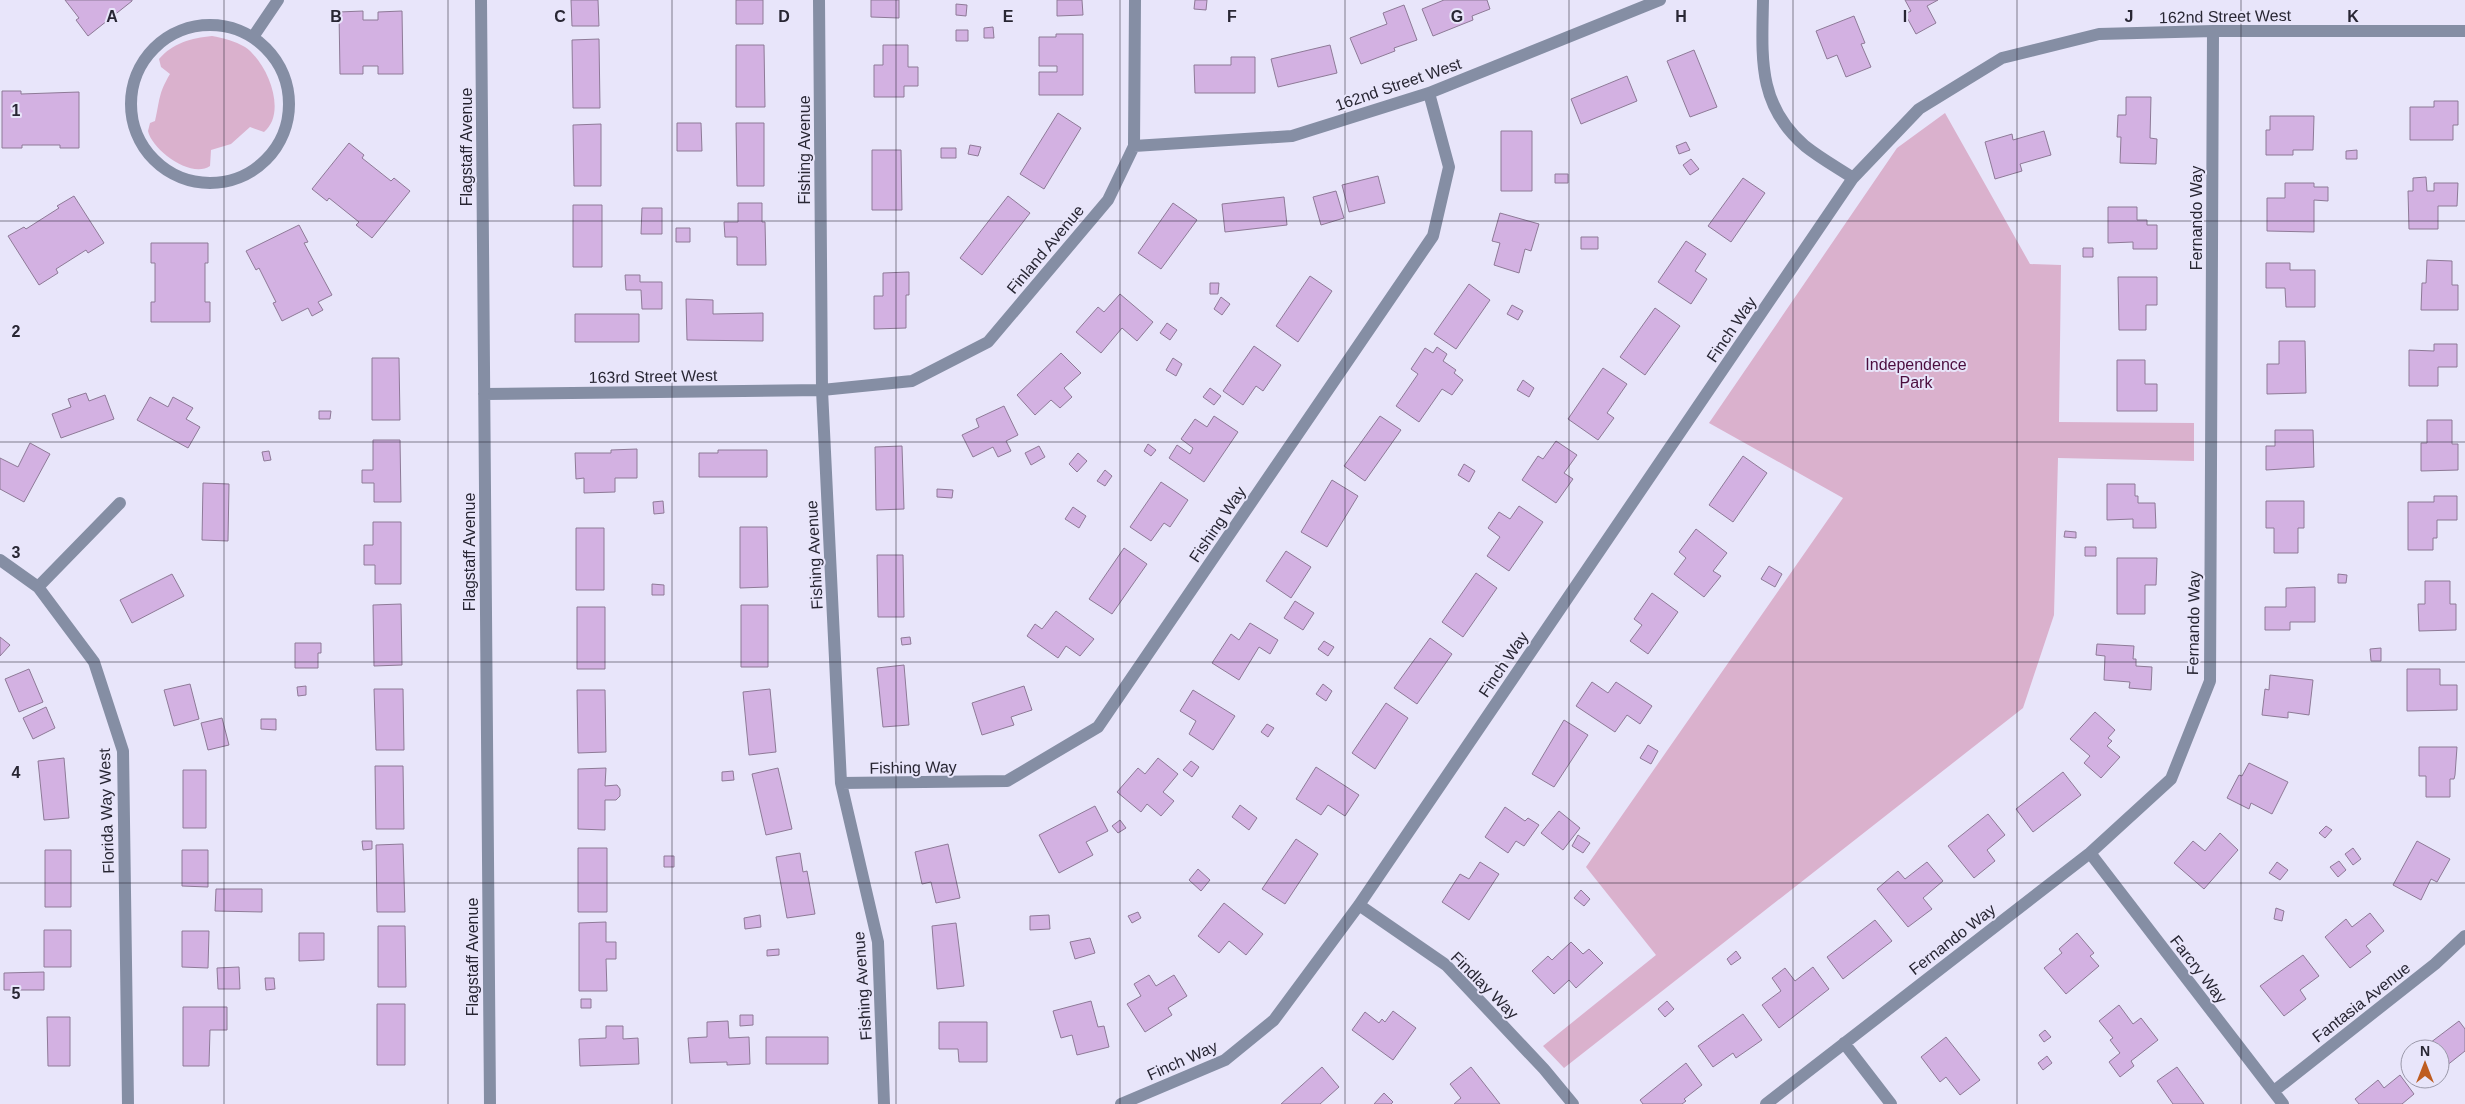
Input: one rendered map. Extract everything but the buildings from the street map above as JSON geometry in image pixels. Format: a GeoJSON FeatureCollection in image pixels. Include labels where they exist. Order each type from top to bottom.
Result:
{"type":"FeatureCollection","features":[{"type":"Feature","properties":{"kind":"street"},"geometry":{"type":"LineString","coordinates":[[253,37],[278,0]]}},
{"type":"Feature","properties":{"kind":"street","name":"Flagstaff Avenue"},"geometry":{"type":"LineString","coordinates":[[481,0],[490,1104]]}},
{"type":"Feature","properties":{"kind":"street","name":"Fishing Avenue"},"geometry":{"type":"LineString","coordinates":[[819,0],[822,390],[841,784],[878,942],[884,1104]]}},
{"type":"Feature","properties":{"kind":"street","name":"Finland Avenue"},"geometry":{"type":"LineString","coordinates":[[822,390],[912,381],[988,342],[1108,200],[1134,146],[1136,0]]}},
{"type":"Feature","properties":{"kind":"street","name":"162nd Street West"},"geometry":{"type":"LineString","coordinates":[[1134,146],[1292,136],[1429,93],[1660,0]]}},
{"type":"Feature","properties":{"kind":"street"},"geometry":{"type":"LineString","coordinates":[[1763,0],[1762,57],[1765,83],[1773,107],[1786,127],[1806,146],[1853,178]]}},
{"type":"Feature","properties":{"kind":"street"},"geometry":{"type":"LineString","coordinates":[[216,25],[235,29],[253,37],[274,58],[287,85],[289,104],[286,124],[279,142],[267,158],[252,171],[234,179],[214,182],[194,181],[176,175],[159,164],[145,150],[136,132],[131,113],[133,87],[146,57],[160,42],[177,32],[196,26],[216,25]]}},
{"type":"Feature","properties":{"kind":"street","name":"162nd Street West"},"geometry":{"type":"LineString","coordinates":[[1853,178],[1919,109],[2002,58],[2099,34],[2213,31],[2465,31]]}},
{"type":"Feature","properties":{"kind":"street","name":"Fernando Way"},"geometry":{"type":"LineString","coordinates":[[1766,1104],[2090,853],[2171,779],[2210,681],[2213,31]]}},
{"type":"Feature","properties":{"kind":"street","name":"Fishing Way"},"geometry":{"type":"LineString","coordinates":[[841,784],[1007,781],[1098,727],[1432,236],[1449,167],[1429,93]]}},
{"type":"Feature","properties":{"kind":"street","name":"Finch Way"},"geometry":{"type":"LineString","coordinates":[[1121,1104],[1225,1060],[1274,1020],[1359,905],[1853,178]]}},
{"type":"Feature","properties":{"kind":"street","name":"163rd Street West"},"geometry":{"type":"LineString","coordinates":[[484,394],[822,390]]}},
{"type":"Feature","properties":{"kind":"street"},"geometry":{"type":"LineString","coordinates":[[38,586],[120,503]]}},
{"type":"Feature","properties":{"kind":"street","name":"Florida Way West"},"geometry":{"type":"LineString","coordinates":[[0,560],[38,586],[94,662],[123,751],[128,1104]]}},
{"type":"Feature","properties":{"kind":"street","name":"Farcry Way"},"geometry":{"type":"LineString","coordinates":[[2090,853],[2283,1104]]}},
{"type":"Feature","properties":{"kind":"street","name":"Findlay Way"},"geometry":{"type":"LineString","coordinates":[[1359,905],[1446,965],[1544,1069],[1573,1104]]}},
{"type":"Feature","properties":{"kind":"street","name":"Fantasia Avenue"},"geometry":{"type":"LineString","coordinates":[[2274,1091],[2436,964],[2465,936]]}},
{"type":"Feature","properties":{"kind":"street"},"geometry":{"type":"LineString","coordinates":[[1844,1043],[1891,1104]]}},
{"type":"Feature","properties":{"kind":"green space"},"geometry":{"type":"Polygon","coordinates":[[[212,36],[237,43],[253,54],[261,64],[272,88],[274,112],[271,123],[264,132],[250,127],[231,144],[211,150],[210,166],[202,169],[193,169],[183,166],[164,154],[151,138],[148,131],[150,123],[155,121],[161,92],[170,74],[161,67],[159,59],[176,45],[197,38],[212,36]]]}},
{"type":"Feature","properties":{"kind":"green space","name":"Independence Park"},"geometry":{"type":"Polygon","coordinates":[[[1945,113],[2030,264],[2061,265],[2059,422],[2194,423],[2194,461],[2058,458],[2054,615],[2023,708],[1564,1068],[1543,1046],[1656,955],[1586,867],[1843,498],[1709,423],[1897,148],[1945,113]]]}}]}
